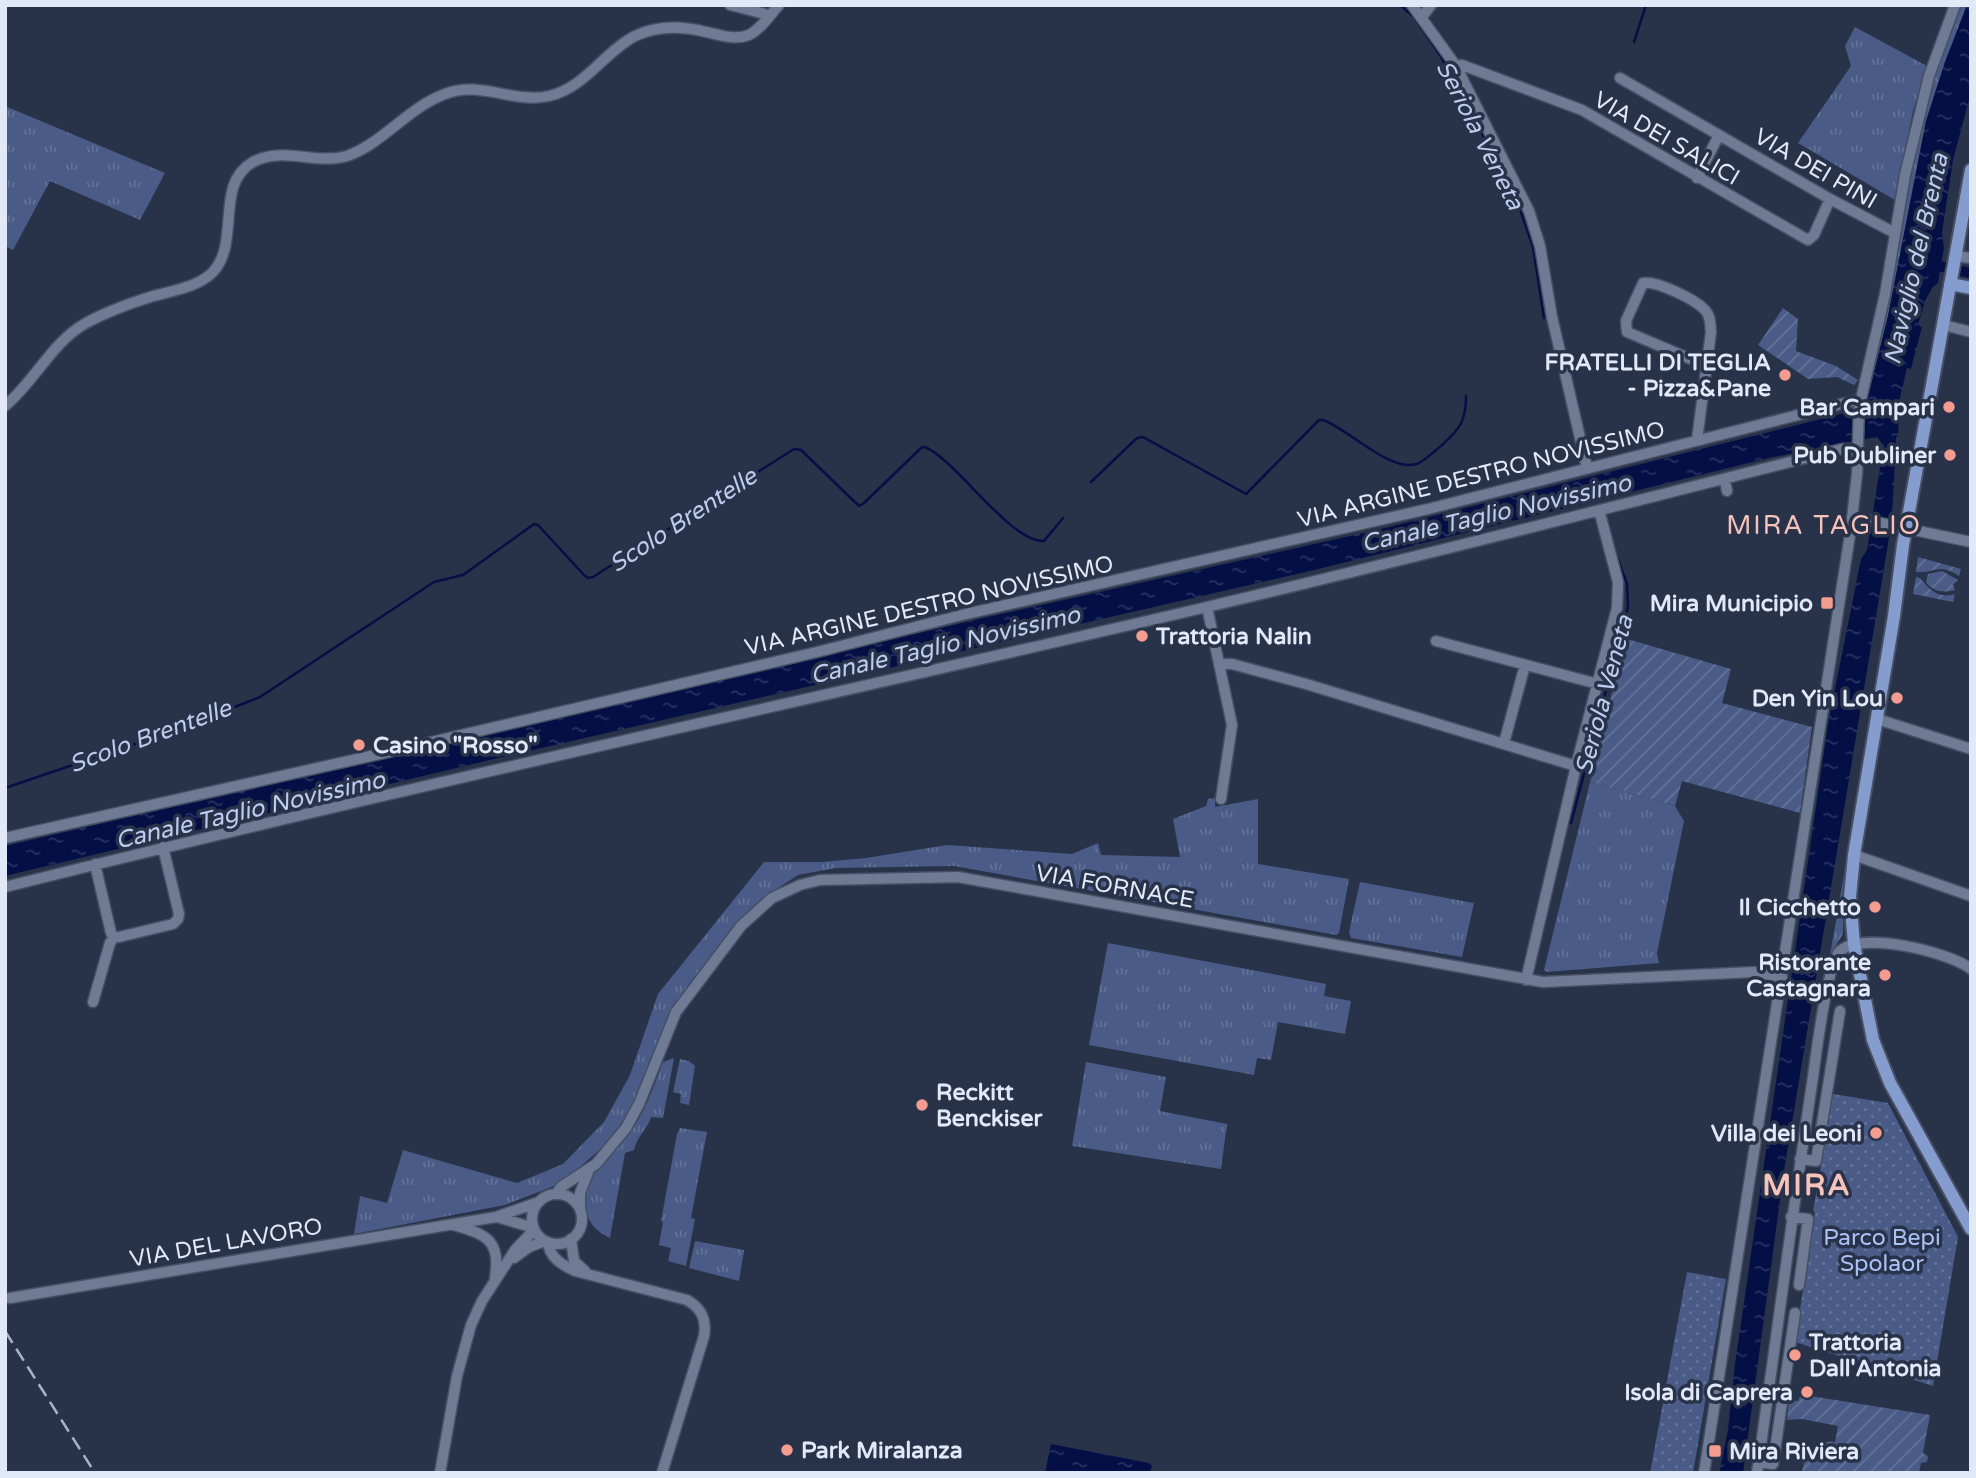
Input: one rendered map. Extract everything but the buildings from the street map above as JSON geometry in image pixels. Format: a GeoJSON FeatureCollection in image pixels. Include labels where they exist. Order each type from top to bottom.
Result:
{"type":"FeatureCollection","features":[{"type":"Feature","properties":{"kind":"main road"},"geometry":{"type":"LineString","coordinates":[[1969,1221],[1890,1083],[1873,1040],[1854,944],[1850,897],[1854,855],[1906,527],[1971,170]]}},
{"type":"Feature","properties":{"kind":"main road"},"geometry":{"type":"LineString","coordinates":[[1950,281],[1971,288]]}},
{"type":"Feature","properties":{"kind":"street"},"geometry":{"type":"LineString","coordinates":[[730,5],[768,17]]}},
{"type":"Feature","properties":{"kind":"street"},"geometry":{"type":"LineString","coordinates":[[5,406],[22,391],[65,339],[84,324],[135,302],[190,286],[210,274],[226,247],[234,185],[242,171],[255,161],[282,156],[330,159],[358,151],[424,104],[445,93],[474,89],[531,98],[550,96],[576,84],[625,42],[643,33],[664,28],[681,28],[740,37],[756,30],[779,5]]}},
{"type":"Feature","properties":{"kind":"street"},"geometry":{"type":"LineString","coordinates":[[1412,5],[1456,66],[1521,192],[1538,236],[1552,317],[1587,468]]}},
{"type":"Feature","properties":{"kind":"street"},"geometry":{"type":"LineString","coordinates":[[1422,17],[1431,5]]}},
{"type":"Feature","properties":{"kind":"street"},"geometry":{"type":"LineString","coordinates":[[1703,1473],[1853,517],[1859,404],[1880,317],[1919,110],[1955,5]]}},
{"type":"Feature","properties":{"kind":"street","name":"VIA DEI SALICI"},"geometry":{"type":"LineString","coordinates":[[1456,66],[1462,65],[1582,110],[1808,240],[1814,235],[1830,199]]}},
{"type":"Feature","properties":{"kind":"street","name":"VIA DEI PINI"},"geometry":{"type":"LineString","coordinates":[[1620,78],[1888,232],[1895,233]]}},
{"type":"Feature","properties":{"kind":"street","name":"VIA DEI PINI"},"geometry":{"type":"LineString","coordinates":[[1697,178],[1719,135]]}},
{"type":"Feature","properties":{"kind":"street"},"geometry":{"type":"LineString","coordinates":[[1954,257],[1971,258]]}},
{"type":"Feature","properties":{"kind":"street"},"geometry":{"type":"LineString","coordinates":[[1697,440],[1711,332],[1709,317],[1706,311],[1688,298],[1651,283],[1641,284],[1626,321],[1627,332],[1705,365]]}},
{"type":"Feature","properties":{"kind":"street"},"geometry":{"type":"LineString","coordinates":[[1944,325],[1971,331]]}},
{"type":"Feature","properties":{"kind":"street","name":"VIA ARGINE DESTRO NOVISSIMO"},"geometry":{"type":"LineString","coordinates":[[5,838],[393,751],[817,652],[966,614],[1416,512],[1853,401],[1859,404]]}},
{"type":"Feature","properties":{"kind":"street"},"geometry":{"type":"LineString","coordinates":[[5,887],[163,847],[1207,607],[1599,510],[1726,485],[1858,444]]}},
{"type":"Feature","properties":{"kind":"street"},"geometry":{"type":"LineString","coordinates":[[1525,980],[1576,766],[1611,639],[1619,589],[1599,510]]}},
{"type":"Feature","properties":{"kind":"street"},"geometry":{"type":"LineString","coordinates":[[1853,517],[1971,542]]}},
{"type":"Feature","properties":{"kind":"street"},"geometry":{"type":"LineString","coordinates":[[1207,607],[1232,725],[1221,799]]}},
{"type":"Feature","properties":{"kind":"street"},"geometry":{"type":"LineString","coordinates":[[1436,641],[1598,684]]}},
{"type":"Feature","properties":{"kind":"street"},"geometry":{"type":"LineString","coordinates":[[1219,664],[1232,664],[1306,684],[1576,766]]}},
{"type":"Feature","properties":{"kind":"street"},"geometry":{"type":"LineString","coordinates":[[1504,743],[1525,666]]}},
{"type":"Feature","properties":{"kind":"street"},"geometry":{"type":"LineString","coordinates":[[1877,719],[1971,749]]}},
{"type":"Feature","properties":{"kind":"street"},"geometry":{"type":"LineString","coordinates":[[114,937],[173,924],[178,919],[163,847]]}},
{"type":"Feature","properties":{"kind":"street"},"geometry":{"type":"LineString","coordinates":[[1854,855],[1971,896]]}},
{"type":"Feature","properties":{"kind":"street"},"geometry":{"type":"LineString","coordinates":[[95,864],[114,937]]}},
{"type":"Feature","properties":{"kind":"street","name":"VIA FORNACE"},"geometry":{"type":"LineString","coordinates":[[556,1194],[561,1187],[589,1170],[612,1147],[633,1116],[676,1012],[741,926],[772,898],[790,888],[820,880],[958,877],[1543,982],[1754,972],[1782,976]]}},
{"type":"Feature","properties":{"kind":"street"},"geometry":{"type":"LineString","coordinates":[[93,1002],[114,937]]}},
{"type":"Feature","properties":{"kind":"street"},"geometry":{"type":"LineString","coordinates":[[1795,1313],[1773,1464],[1758,1468],[1791,1217],[1820,1028],[1836,957],[1847,947],[1864,943],[1918,949],[1952,959],[1971,969]]}},
{"type":"Feature","properties":{"kind":"street"},"geometry":{"type":"LineString","coordinates":[[1800,1159],[1816,1161],[1840,1011]]}},
{"type":"Feature","properties":{"kind":"street"},"geometry":{"type":"LineString","coordinates":[[1820,1028],[1837,1031]]}},
{"type":"Feature","properties":{"kind":"street"},"geometry":{"type":"LineString","coordinates":[[1812,1082],[1828,1084]]}},
{"type":"Feature","properties":{"kind":"street","name":"VIA FORNACE"},"geometry":{"type":"LineString","coordinates":[[580,1210],[580,1193],[589,1170]]}},
{"type":"Feature","properties":{"kind":"street"},"geometry":{"type":"LineString","coordinates":[[556,1194],[571,1198],[580,1210],[580,1226],[571,1239],[557,1244],[546,1241],[534,1229],[532,1214],[539,1202],[556,1194]]}},
{"type":"Feature","properties":{"kind":"street","name":"VIA DEL LAVORO"},"geometry":{"type":"LineString","coordinates":[[10,1298],[496,1217],[539,1202]]}},
{"type":"Feature","properties":{"kind":"street","name":"VIA DEL LAVORO"},"geometry":{"type":"LineString","coordinates":[[496,1217],[534,1229]]}},
{"type":"Feature","properties":{"kind":"street"},"geometry":{"type":"LineString","coordinates":[[1791,1217],[1808,1219],[1799,1285]]}},
{"type":"Feature","properties":{"kind":"street","name":"VIA DEL LAVORO"},"geometry":{"type":"LineString","coordinates":[[449,1224],[476,1230],[489,1239],[497,1261],[495,1281]]}},
{"type":"Feature","properties":{"kind":"street"},"geometry":{"type":"LineString","coordinates":[[440,1473],[465,1344],[476,1313],[515,1250],[534,1229]]}},
{"type":"Feature","properties":{"kind":"street"},"geometry":{"type":"LineString","coordinates":[[571,1239],[574,1261],[588,1274]]}},
{"type":"Feature","properties":{"kind":"street"},"geometry":{"type":"LineString","coordinates":[[508,1263],[523,1250],[546,1241]]}},
{"type":"Feature","properties":{"kind":"street"},"geometry":{"type":"LineString","coordinates":[[546,1241],[552,1255],[575,1271],[687,1300],[696,1306],[703,1316],[704,1336],[662,1473]]}},
{"type":"Feature","properties":{"kind":"street"},"geometry":{"type":"LineString","coordinates":[[1772,1365],[1786,1367]]}},
{"type":"Feature","properties":{"kind":"green space"},"geometry":{"type":"Polygon","coordinates":[[[1959,5],[1967,5],[1926,121],[1888,316],[1869,392],[1923,106],[1959,5]]]}},
{"type":"Feature","properties":{"kind":"green space"},"geometry":{"type":"Polygon","coordinates":[[[1855,27],[1927,66],[1913,111],[1895,200],[1798,143],[1851,66],[1845,46],[1855,27]]]}},
{"type":"Feature","properties":{"kind":"green space"},"geometry":{"type":"Polygon","coordinates":[[[5,106],[165,173],[140,220],[50,181],[13,250],[5,246],[5,106]]]}},
{"type":"Feature","properties":{"kind":"green space"},"geometry":{"type":"Polygon","coordinates":[[[1783,308],[1798,319],[1796,351],[1836,366],[1858,380],[1854,385],[1837,377],[1808,379],[1758,345],[1783,308]]]}},
{"type":"Feature","properties":{"kind":"green space"},"geometry":{"type":"Polygon","coordinates":[[[1918,557],[1961,569],[1959,576],[1941,569],[1916,572],[1918,557]]]}},
{"type":"Feature","properties":{"kind":"green space"},"geometry":{"type":"Polygon","coordinates":[[[1942,571],[1958,580],[1953,584],[1955,590],[1939,591],[1926,582],[1928,574],[1942,571]]]}},
{"type":"Feature","properties":{"kind":"green space"},"geometry":{"type":"Polygon","coordinates":[[[1916,577],[1939,594],[1955,594],[1953,602],[1913,594],[1916,577]]]}},
{"type":"Feature","properties":{"kind":"green space"},"geometry":{"type":"Polygon","coordinates":[[[1627,639],[1731,669],[1722,703],[1812,727],[1800,813],[1682,781],[1675,806],[1590,782],[1599,751],[1594,745],[1597,734],[1601,732],[1627,639]]]}},
{"type":"Feature","properties":{"kind":"green space"},"geometry":{"type":"Polygon","coordinates":[[[1590,782],[1675,806],[1684,821],[1657,953],[1659,963],[1547,972],[1544,970],[1590,782]]]}},
{"type":"Feature","properties":{"kind":"green space"},"geometry":{"type":"Polygon","coordinates":[[[1215,798],[1215,807],[1258,799],[1258,864],[1349,879],[1339,933],[1336,935],[954,866],[836,868],[798,875],[766,896],[739,920],[689,984],[674,1007],[631,1109],[605,1145],[562,1183],[505,1205],[354,1234],[360,1196],[387,1203],[403,1150],[517,1183],[563,1164],[604,1122],[630,1075],[658,994],[764,862],[822,862],[866,858],[947,845],[1072,854],[1098,843],[1101,855],[1180,857],[1173,819],[1206,806],[1208,799],[1215,798]]]}},
{"type":"Feature","properties":{"kind":"green space"},"geometry":{"type":"Polygon","coordinates":[[[1845,869],[1843,934],[1830,955],[1845,869]]]}},
{"type":"Feature","properties":{"kind":"green space"},"geometry":{"type":"Polygon","coordinates":[[[1360,882],[1474,903],[1462,957],[1351,938],[1349,932],[1360,882]]]}},
{"type":"Feature","properties":{"kind":"green space"},"geometry":{"type":"Polygon","coordinates":[[[1108,943],[1326,984],[1324,996],[1351,1001],[1345,1034],[1278,1022],[1271,1060],[1257,1058],[1254,1075],[1089,1045],[1108,943]]]}},
{"type":"Feature","properties":{"kind":"green space"},"geometry":{"type":"Polygon","coordinates":[[[674,1058],[663,1118],[651,1117],[634,1150],[625,1153],[610,1238],[590,1221],[586,1211],[587,1187],[597,1169],[628,1135],[639,1118],[663,1062],[674,1058]]]}},
{"type":"Feature","properties":{"kind":"green space"},"geometry":{"type":"Polygon","coordinates":[[[680,1059],[695,1066],[689,1105],[680,1103],[681,1094],[673,1092],[680,1059]]]}},
{"type":"Feature","properties":{"kind":"green space"},"geometry":{"type":"Polygon","coordinates":[[[1086,1062],[1166,1077],[1160,1111],[1227,1124],[1221,1169],[1072,1146],[1086,1062]]]}},
{"type":"Feature","properties":{"kind":"green space","name":"Parco Bepi Spolaor"},"geometry":{"type":"Polygon","coordinates":[[[1833,1094],[1888,1103],[1958,1237],[1933,1386],[1795,1342],[1833,1094]]]}},
{"type":"Feature","properties":{"kind":"green space"},"geometry":{"type":"Polygon","coordinates":[[[680,1128],[707,1132],[691,1218],[695,1219],[686,1266],[668,1261],[671,1248],[659,1245],[661,1221],[680,1128]]]}},
{"type":"Feature","properties":{"kind":"green space"},"geometry":{"type":"Polygon","coordinates":[[[695,1241],[744,1250],[739,1281],[689,1268],[695,1241]]]}},
{"type":"Feature","properties":{"kind":"green space"},"geometry":{"type":"Polygon","coordinates":[[[1687,1272],[1726,1279],[1693,1473],[1650,1473],[1687,1272]]]}},
{"type":"Feature","properties":{"kind":"green space"},"geometry":{"type":"Polygon","coordinates":[[[1800,1396],[1930,1415],[1923,1453],[1928,1456],[1927,1462],[1921,1463],[1919,1473],[1802,1473],[1811,1448],[1821,1443],[1835,1442],[1838,1426],[1802,1419],[1787,1420],[1789,1400],[1798,1401],[1800,1396]]]}},
{"type":"Feature","properties":{"kind":"water"},"geometry":{"type":"Polygon","coordinates":[[[1967,5],[1971,5],[1971,93],[1953,160],[1938,283],[1925,301],[1918,325],[1922,327],[1911,369],[1907,368],[1900,398],[1898,436],[1896,446],[1893,446],[1892,461],[1895,462],[1892,514],[1887,528],[1890,532],[1784,1171],[1743,1473],[1719,1473],[1728,1430],[1735,1364],[1828,724],[1861,559],[1867,550],[1883,460],[1884,446],[1877,437],[1769,458],[1314,570],[494,759],[5,876],[5,846],[988,617],[1377,530],[1865,408],[1888,316],[1926,121],[1967,5]]]}},
{"type":"Feature","properties":{"kind":"water"},"geometry":{"type":"Polygon","coordinates":[[[1051,1444],[1149,1463],[1152,1466],[1150,1473],[1045,1473],[1051,1444]]]}},
{"type":"Feature","properties":{"kind":"waterway","name":"Seriola Veneta"},"geometry":{"type":"LineString","coordinates":[[1400,5],[1414,17],[1440,55],[1516,197],[1533,247],[1544,318]]}},
{"type":"Feature","properties":{"kind":"waterway","name":"Scolo Brentelle"},"geometry":{"type":"LineString","coordinates":[[1634,42],[1646,5]]}},
{"type":"Feature","properties":{"kind":"waterway","name":"Naviglio del Brenta"},"geometry":{"type":"LineString","coordinates":[[1929,264],[1971,273]]}},
{"type":"Feature","properties":{"kind":"waterway","name":"Scolo Brentelle"},"geometry":{"type":"LineString","coordinates":[[1091,482],[1137,438],[1143,437],[1246,494],[1319,420],[1333,425],[1396,463],[1419,463],[1453,435],[1463,418],[1466,396]]}},
{"type":"Feature","properties":{"kind":"waterway","name":"Scolo Brentelle"},"geometry":{"type":"LineString","coordinates":[[5,788],[176,730],[260,697],[434,582],[463,575],[534,524],[538,525],[584,575],[593,577],[794,449],[801,450],[859,506],[925,447],[952,467],[1000,516],[1031,538],[1044,541],[1063,518]]}},
{"type":"Feature","properties":{"kind":"waterway","name":"Seriola Veneta"},"geometry":{"type":"LineString","coordinates":[[1571,823],[1628,607],[1627,584],[1614,549]]}},
{"type":"Feature","properties":{"kind":"railway"},"geometry":{"type":"LineString","coordinates":[[5,1331],[95,1473]]}},
{"type":"Feature","properties":{"kind":"place","name":"FRATELLI DI TEGLIA - Pizza&Pane"},"geometry":{"type":"Point","coordinates":[1785,375]}},
{"type":"Feature","properties":{"kind":"place","name":"Bar Campari"},"geometry":{"type":"Point","coordinates":[1949,407]}},
{"type":"Feature","properties":{"kind":"place","name":"Pub Dubliner"},"geometry":{"type":"Point","coordinates":[1950,455]}},
{"type":"Feature","properties":{"kind":"place","name":"Mira Municipio"},"geometry":{"type":"Point","coordinates":[1827,603]}},
{"type":"Feature","properties":{"kind":"place","name":"Trattoria Nalin"},"geometry":{"type":"Point","coordinates":[1142,636]}},
{"type":"Feature","properties":{"kind":"place","name":"Den Yin Lou"},"geometry":{"type":"Point","coordinates":[1897,698]}},
{"type":"Feature","properties":{"kind":"place","name":"Casino \"Rosso\""},"geometry":{"type":"Point","coordinates":[359,745]}},
{"type":"Feature","properties":{"kind":"place","name":"Il Cicchetto"},"geometry":{"type":"Point","coordinates":[1875,907]}},
{"type":"Feature","properties":{"kind":"place","name":"Ristorante Castagnara"},"geometry":{"type":"Point","coordinates":[1885,975]}},
{"type":"Feature","properties":{"kind":"place","name":"Reckitt Benckiser"},"geometry":{"type":"Point","coordinates":[922,1105]}},
{"type":"Feature","properties":{"kind":"place","name":"Villa dei Leoni"},"geometry":{"type":"Point","coordinates":[1876,1133]}},
{"type":"Feature","properties":{"kind":"place","name":"Trattoria Dall'Antonia"},"geometry":{"type":"Point","coordinates":[1795,1355]}},
{"type":"Feature","properties":{"kind":"place","name":"Isola di Caprera"},"geometry":{"type":"Point","coordinates":[1807,1392]}},
{"type":"Feature","properties":{"kind":"place","name":"Park Miralanza"},"geometry":{"type":"Point","coordinates":[787,1450]}},
{"type":"Feature","properties":{"kind":"place","name":"Mira Riviera"},"geometry":{"type":"Point","coordinates":[1715,1451]}},
{"type":"Feature","properties":{"kind":"district","name":"MIRA TAGLIO"},"geometry":{"type":"Point","coordinates":[1824,525]}},
{"type":"Feature","properties":{"kind":"district","name":"MIRA"},"geometry":{"type":"Point","coordinates":[1807,1185]}},
{"type":"Feature","properties":{"kind":"water label","name":"Canale Taglio Novissimo"},"geometry":{"type":"Point","coordinates":[1496,513]}},
{"type":"Feature","properties":{"kind":"water label","name":"Canale Taglio Novissimo"},"geometry":{"type":"Point","coordinates":[945,645]}},
{"type":"Feature","properties":{"kind":"water label","name":"Canale Taglio Novissimo"},"geometry":{"type":"Point","coordinates":[250,810]}}]}
